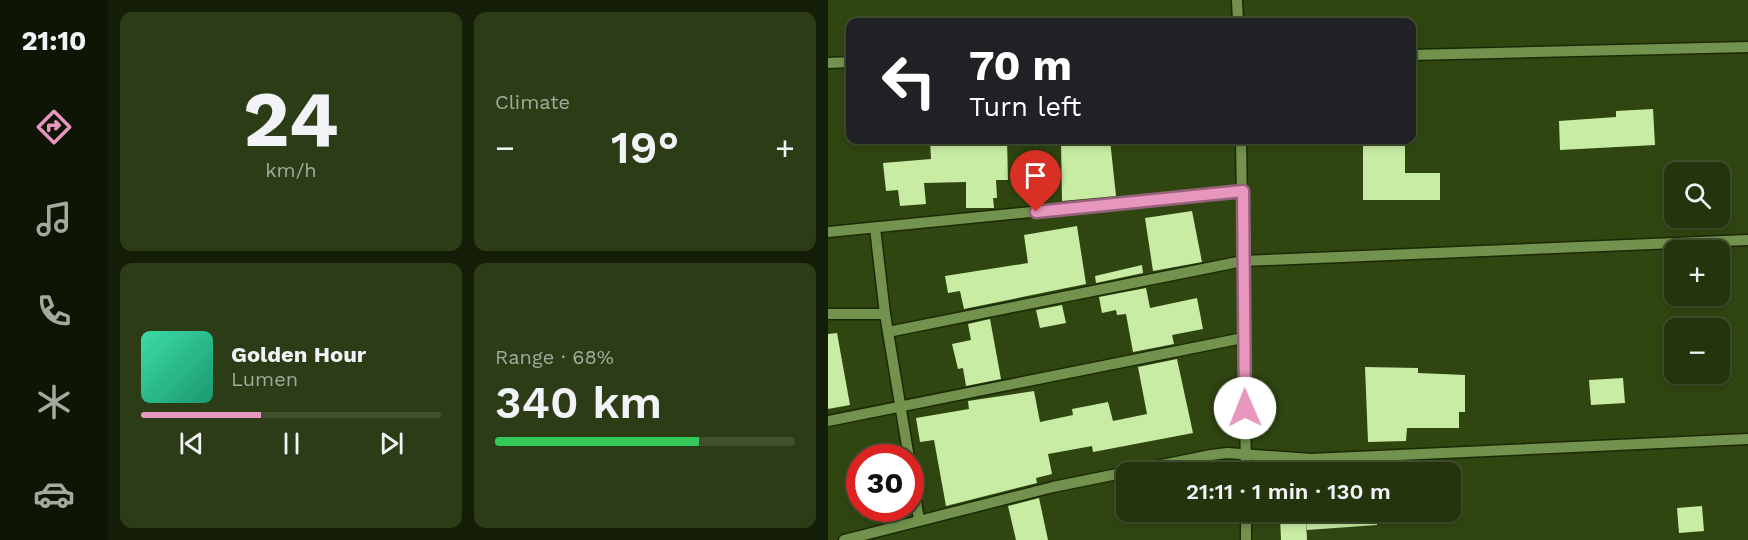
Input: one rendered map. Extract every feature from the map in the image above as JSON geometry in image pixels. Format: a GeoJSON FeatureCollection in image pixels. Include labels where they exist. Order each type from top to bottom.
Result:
{"type":"FeatureCollection","features":[{"type":"Feature","properties":{"kind":"street"},"geometry":{"type":"LineString","coordinates":[[1237,0],[1238,18]]}},
{"type":"Feature","properties":{"kind":"street"},"geometry":{"type":"LineString","coordinates":[[1416,54],[1748,47]]}},
{"type":"Feature","properties":{"kind":"street"},"geometry":{"type":"LineString","coordinates":[[828,63],[846,62]]}},
{"type":"Feature","properties":{"kind":"street"},"geometry":{"type":"LineString","coordinates":[[1241,144],[1246,462]]}},
{"type":"Feature","properties":{"kind":"street"},"geometry":{"type":"LineString","coordinates":[[828,232],[1243,191]]}},
{"type":"Feature","properties":{"kind":"street"},"geometry":{"type":"LineString","coordinates":[[874,228],[885,314],[907,444]]}},
{"type":"Feature","properties":{"kind":"street"},"geometry":{"type":"LineString","coordinates":[[888,332],[1243,261],[1748,240]]}},
{"type":"Feature","properties":{"kind":"street"},"geometry":{"type":"LineString","coordinates":[[828,314],[885,314]]}},
{"type":"Feature","properties":{"kind":"street"},"geometry":{"type":"LineString","coordinates":[[828,421],[1243,338]]}},
{"type":"Feature","properties":{"kind":"street"},"geometry":{"type":"LineString","coordinates":[[924,519],[1053,487],[1193,457],[1227,453],[1311,459],[1748,440]]}},
{"type":"Feature","properties":{"kind":"street"},"geometry":{"type":"LineString","coordinates":[[844,540],[912,522]]}},
{"type":"Feature","properties":{"kind":"street"},"geometry":{"type":"LineString","coordinates":[[1246,522],[1246,540]]}},
{"type":"Feature","properties":{"kind":"building"},"geometry":{"type":"Polygon","coordinates":[[[1653,109],[1655,145],[1560,150],[1559,121],[1616,117],[1616,111],[1653,109]]]}},
{"type":"Feature","properties":{"kind":"building"},"geometry":{"type":"Polygon","coordinates":[[[930,144],[1007,144],[1008,180],[996,180],[997,198],[993,198],[994,208],[966,208],[966,182],[924,183],[926,204],[900,206],[898,190],[886,191],[883,163],[931,159],[930,144]]]}},
{"type":"Feature","properties":{"kind":"building"},"geometry":{"type":"Polygon","coordinates":[[[1061,144],[1110,144],[1116,196],[1062,201],[1061,144]]]}},
{"type":"Feature","properties":{"kind":"building"},"geometry":{"type":"Polygon","coordinates":[[[1363,144],[1405,144],[1405,173],[1440,173],[1440,200],[1363,200],[1363,144]]]}},
{"type":"Feature","properties":{"kind":"building"},"geometry":{"type":"Polygon","coordinates":[[[1192,211],[1202,262],[1153,271],[1145,218],[1192,211]]]}},
{"type":"Feature","properties":{"kind":"building"},"geometry":{"type":"Polygon","coordinates":[[[1077,226],[1086,284],[964,309],[960,291],[948,293],[945,276],[1028,263],[1024,235],[1077,226]]]}},
{"type":"Feature","properties":{"kind":"building"},"geometry":{"type":"Polygon","coordinates":[[[1142,265],[1143,273],[1096,283],[1095,276],[1142,265]]]}},
{"type":"Feature","properties":{"kind":"building"},"geometry":{"type":"Polygon","coordinates":[[[1146,288],[1150,308],[1197,298],[1203,329],[1172,335],[1174,344],[1133,352],[1126,314],[1117,315],[1116,310],[1102,313],[1099,297],[1146,288]]]}},
{"type":"Feature","properties":{"kind":"building"},"geometry":{"type":"Polygon","coordinates":[[[1062,305],[1066,323],[1040,328],[1036,310],[1062,305]]]}},
{"type":"Feature","properties":{"kind":"building"},"geometry":{"type":"Polygon","coordinates":[[[990,319],[1001,379],[966,386],[963,368],[958,369],[952,344],[971,340],[968,324],[990,319]]]}},
{"type":"Feature","properties":{"kind":"building"},"geometry":{"type":"Polygon","coordinates":[[[837,333],[850,405],[828,409],[828,334],[837,333]]]}},
{"type":"Feature","properties":{"kind":"building"},"geometry":{"type":"Polygon","coordinates":[[[1177,359],[1193,433],[1093,452],[1092,446],[1048,454],[1052,474],[1036,478],[1037,483],[946,506],[934,440],[920,442],[916,418],[969,409],[968,401],[1034,391],[1040,422],[1073,415],[1072,409],[1108,402],[1113,421],[1147,414],[1138,367],[1177,359]]]}},
{"type":"Feature","properties":{"kind":"building"},"geometry":{"type":"Polygon","coordinates":[[[1365,367],[1418,368],[1418,373],[1465,375],[1465,412],[1459,412],[1459,428],[1407,428],[1406,441],[1368,442],[1365,367]]]}},
{"type":"Feature","properties":{"kind":"building"},"geometry":{"type":"Polygon","coordinates":[[[1623,378],[1625,403],[1591,405],[1589,380],[1623,378]]]}},
{"type":"Feature","properties":{"kind":"building"},"geometry":{"type":"Polygon","coordinates":[[[1039,498],[1048,540],[1016,540],[1008,506],[1039,498]]]}},
{"type":"Feature","properties":{"kind":"building"},"geometry":{"type":"Polygon","coordinates":[[[1702,506],[1704,531],[1679,533],[1677,508],[1702,506]]]}},
{"type":"Feature","properties":{"kind":"building"},"geometry":{"type":"Polygon","coordinates":[[[1280,522],[1306,522],[1307,540],[1281,540],[1280,522]]]}},
{"type":"Feature","properties":{"kind":"building"},"geometry":{"type":"Polygon","coordinates":[[[1306,522],[1377,522],[1377,525],[1307,530],[1306,522]]]}},
{"type":"Feature","properties":{"kind":"route"},"geometry":{"type":"LineString","coordinates":[[1036,212],[1243,191],[1245,408]]}}]}
